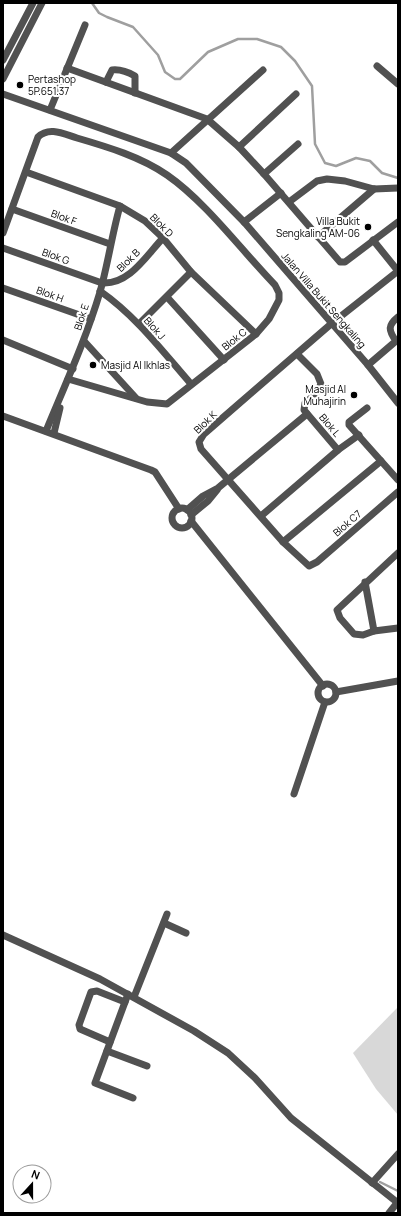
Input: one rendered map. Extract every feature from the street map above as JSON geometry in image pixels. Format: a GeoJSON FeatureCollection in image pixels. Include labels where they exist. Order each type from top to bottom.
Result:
{"type":"FeatureCollection","features":[{"type":"Feature","properties":{"kind":"street"},"geometry":{"type":"LineString","coordinates":[[3,60],[34,3]]}},
{"type":"Feature","properties":{"kind":"street"},"geometry":{"type":"LineString","coordinates":[[3,79],[42,3]]}},
{"type":"Feature","properties":{"kind":"street"},"geometry":{"type":"LineString","coordinates":[[50,110],[85,25]]}},
{"type":"Feature","properties":{"kind":"street"},"geometry":{"type":"LineString","coordinates":[[377,66],[398,84]]}},
{"type":"Feature","properties":{"kind":"street"},"geometry":{"type":"LineString","coordinates":[[67,68],[207,119],[239,147],[289,202],[318,237],[343,263],[398,222]]}},
{"type":"Feature","properties":{"kind":"street"},"geometry":{"type":"LineString","coordinates":[[106,82],[112,70],[119,70],[129,73],[135,76],[135,93]]}},
{"type":"Feature","properties":{"kind":"street"},"geometry":{"type":"LineString","coordinates":[[171,153],[263,70]]}},
{"type":"Feature","properties":{"kind":"street","name":"Jalan Villa Bukit Sengkaling"},"geometry":{"type":"LineString","coordinates":[[3,94],[171,153],[186,163],[244,222],[368,365],[398,403]]}},
{"type":"Feature","properties":{"kind":"street"},"geometry":{"type":"LineString","coordinates":[[239,147],[296,94]]}},
{"type":"Feature","properties":{"kind":"street","name":"Blok C"},"geometry":{"type":"LineString","coordinates":[[26,172],[38,137],[43,133],[53,131],[93,142],[148,163],[168,175],[195,199],[275,285],[279,293],[279,300],[269,319],[256,334],[167,404],[161,405],[68,379]]}},
{"type":"Feature","properties":{"kind":"street"},"geometry":{"type":"LineString","coordinates":[[264,174],[298,144]]}},
{"type":"Feature","properties":{"kind":"street"},"geometry":{"type":"LineString","coordinates":[[3,233],[26,172]]}},
{"type":"Feature","properties":{"kind":"street","name":"Blok D"},"geometry":{"type":"LineString","coordinates":[[26,172],[120,206],[145,222],[163,238],[191,272],[256,334]]}},
{"type":"Feature","properties":{"kind":"street"},"geometry":{"type":"LineString","coordinates":[[289,202],[317,181],[327,179],[345,181],[374,189],[398,188]]}},
{"type":"Feature","properties":{"kind":"street"},"geometry":{"type":"LineString","coordinates":[[318,237],[374,189]]}},
{"type":"Feature","properties":{"kind":"street"},"geometry":{"type":"LineString","coordinates":[[244,222],[281,193]]}},
{"type":"Feature","properties":{"kind":"street","name":"Blok E"},"geometry":{"type":"LineString","coordinates":[[46,431],[73,369],[91,320],[101,287],[120,206]]}},
{"type":"Feature","properties":{"kind":"street","name":"Blok F"},"geometry":{"type":"LineString","coordinates":[[12,209],[110,244]]}},
{"type":"Feature","properties":{"kind":"street","name":"Blok B"},"geometry":{"type":"LineString","coordinates":[[101,287],[119,282],[128,276],[163,238]]}},
{"type":"Feature","properties":{"kind":"street"},"geometry":{"type":"LineString","coordinates":[[373,240],[398,271]]}},
{"type":"Feature","properties":{"kind":"street","name":"Blok G"},"geometry":{"type":"LineString","coordinates":[[3,248],[101,287]]}},
{"type":"Feature","properties":{"kind":"street","name":"Blok K"},"geometry":{"type":"LineString","coordinates":[[306,565],[283,542],[201,449],[199,442],[201,437],[331,324],[398,271]]}},
{"type":"Feature","properties":{"kind":"street"},"geometry":{"type":"LineString","coordinates":[[139,324],[191,272]]}},
{"type":"Feature","properties":{"kind":"street","name":"Blok J"},"geometry":{"type":"LineString","coordinates":[[101,287],[139,324],[191,384]]}},
{"type":"Feature","properties":{"kind":"street","name":"Blok H"},"geometry":{"type":"LineString","coordinates":[[3,288],[91,320]]}},
{"type":"Feature","properties":{"kind":"street"},"geometry":{"type":"LineString","coordinates":[[167,297],[224,360]]}},
{"type":"Feature","properties":{"kind":"street"},"geometry":{"type":"LineString","coordinates":[[368,365],[397,342],[391,334],[390,327],[391,323],[398,317]]}},
{"type":"Feature","properties":{"kind":"street"},"geometry":{"type":"LineString","coordinates":[[3,340],[73,369]]}},
{"type":"Feature","properties":{"kind":"street"},"geometry":{"type":"LineString","coordinates":[[84,341],[136,398]]}},
{"type":"Feature","properties":{"kind":"street","name":"Blok L"},"geometry":{"type":"LineString","coordinates":[[297,354],[317,374],[320,380],[321,387],[316,394],[305,403],[304,406],[307,414],[338,450]]}},
{"type":"Feature","properties":{"kind":"street"},"geometry":{"type":"LineString","coordinates":[[54,433],[68,379]]}},
{"type":"Feature","properties":{"kind":"street"},"geometry":{"type":"LineString","coordinates":[[367,408],[348,424],[398,480]]}},
{"type":"Feature","properties":{"kind":"street"},"geometry":{"type":"LineString","coordinates":[[179,509],[173,515],[174,524],[182,527],[187,526],[190,515],[203,496],[218,488],[307,414]]}},
{"type":"Feature","properties":{"kind":"street"},"geometry":{"type":"LineString","coordinates":[[3,416],[54,433],[155,472],[179,509],[190,515],[323,686]]}},
{"type":"Feature","properties":{"kind":"street"},"geometry":{"type":"LineString","coordinates":[[261,516],[338,450],[359,435]]}},
{"type":"Feature","properties":{"kind":"street"},"geometry":{"type":"LineString","coordinates":[[283,542],[381,461]]}},
{"type":"Feature","properties":{"kind":"street","name":"Blok C7"},"geometry":{"type":"LineString","coordinates":[[306,565],[311,566],[317,562],[398,492]]}},
{"type":"Feature","properties":{"kind":"street"},"geometry":{"type":"LineString","coordinates":[[398,553],[341,605],[337,613],[346,627],[354,634],[363,635],[374,631],[398,628]]}},
{"type":"Feature","properties":{"kind":"street"},"geometry":{"type":"LineString","coordinates":[[365,582],[374,631]]}},
{"type":"Feature","properties":{"kind":"street"},"geometry":{"type":"LineString","coordinates":[[336,692],[398,681]]}},
{"type":"Feature","properties":{"kind":"street"},"geometry":{"type":"LineString","coordinates":[[325,702],[319,696],[320,689],[323,686],[331,685],[336,692]]}},
{"type":"Feature","properties":{"kind":"street"},"geometry":{"type":"LineString","coordinates":[[325,702],[332,700],[336,692]]}},
{"type":"Feature","properties":{"kind":"street"},"geometry":{"type":"LineString","coordinates":[[294,794],[325,702]]}},
{"type":"Feature","properties":{"kind":"street"},"geometry":{"type":"LineString","coordinates":[[133,1098],[95,1083],[125,1002],[131,995],[167,914]]}},
{"type":"Feature","properties":{"kind":"street"},"geometry":{"type":"LineString","coordinates":[[164,923],[186,933]]}},
{"type":"Feature","properties":{"kind":"street"},"geometry":{"type":"LineString","coordinates":[[3,935],[86,972],[131,995],[228,1053],[255,1078],[291,1118],[398,1203],[389,1213]]}},
{"type":"Feature","properties":{"kind":"street"},"geometry":{"type":"LineString","coordinates":[[110,1042],[80,1029],[79,1025],[91,992],[97,990],[125,1002]]}},
{"type":"Feature","properties":{"kind":"street"},"geometry":{"type":"LineString","coordinates":[[107,1051],[147,1066]]}},
{"type":"Feature","properties":{"kind":"street"},"geometry":{"type":"LineString","coordinates":[[372,1183],[398,1154]]}},
{"type":"Feature","properties":{"kind":"shaded area"},"geometry":{"type":"Polygon","coordinates":[[[398,1007],[398,1115],[376,1089],[353,1053],[398,1007]]]}},
{"type":"Feature","properties":{"kind":"waterway"},"geometry":{"type":"LineString","coordinates":[[92,3],[99,13],[133,27],[158,55],[165,72],[175,79],[180,79],[208,52],[238,39],[257,39],[281,47],[295,61],[312,86],[315,144],[325,163],[336,166],[356,158],[370,161],[382,173],[398,178]]}},
{"type":"Feature","properties":{"kind":"waterway"},"geometry":{"type":"LineString","coordinates":[[380,1182],[398,1191]]}},
{"type":"Feature","properties":{"kind":"place","name":"Pertashop 5P.651.37"},"geometry":{"type":"Point","coordinates":[20,85]}},
{"type":"Feature","properties":{"kind":"place","name":"Villa Bukit Sengkaling AM-06"},"geometry":{"type":"Point","coordinates":[368,227]}},
{"type":"Feature","properties":{"kind":"place","name":"Masjid Al Ikhlas"},"geometry":{"type":"Point","coordinates":[93,365]}},
{"type":"Feature","properties":{"kind":"place","name":"Masjid Al Muhajirin"},"geometry":{"type":"Point","coordinates":[354,395]}}]}
